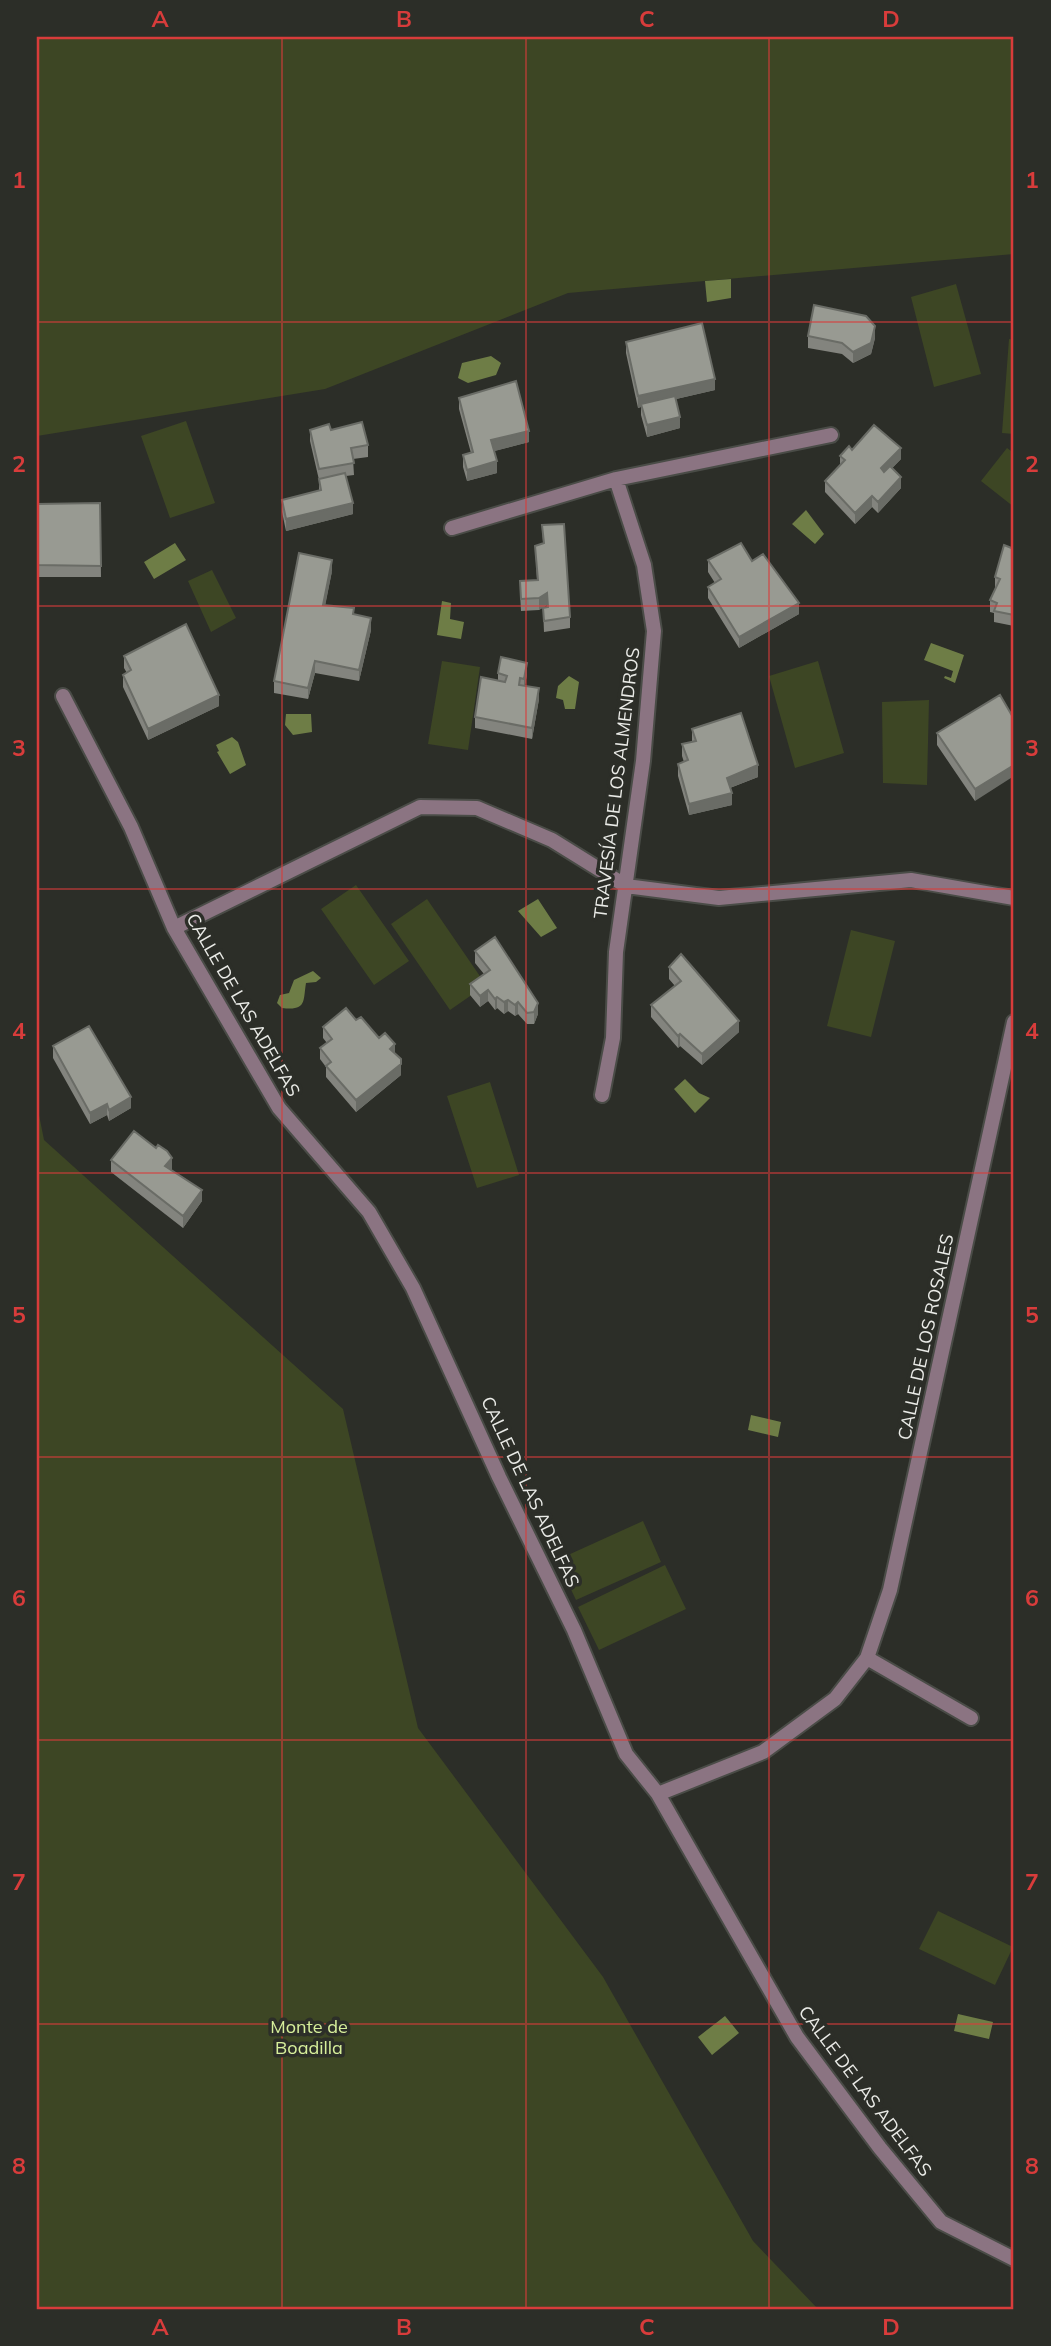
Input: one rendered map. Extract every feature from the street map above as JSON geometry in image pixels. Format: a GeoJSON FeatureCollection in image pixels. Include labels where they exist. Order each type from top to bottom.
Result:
{"type":"FeatureCollection","features":[{"type":"Feature","properties":{"kind":"street"},"geometry":{"type":"LineString","coordinates":[[452,528],[616,479],[831,435]]}},
{"type":"Feature","properties":{"kind":"street","name":"TRAVESÍA DE LOS ALMENDROS"},"geometry":{"type":"LineString","coordinates":[[601,1095],[613,1038],[617,952],[643,761],[654,631],[644,565],[616,479]]}},
{"type":"Feature","properties":{"kind":"street","name":"CALLE DE LAS ADELFAS"},"geometry":{"type":"LineString","coordinates":[[63,696],[131,827],[174,928],[279,1108],[369,1212],[413,1288],[499,1477],[574,1630],[626,1754],[658,1794],[797,2037],[880,2148],[941,2222],[1014,2259]]}},
{"type":"Feature","properties":{"kind":"street"},"geometry":{"type":"LineString","coordinates":[[174,928],[419,807],[478,808],[552,839],[626,886],[719,898],[911,880],[1014,898]]}},
{"type":"Feature","properties":{"kind":"street","name":"CALLE DE LOS ROSALES"},"geometry":{"type":"LineString","coordinates":[[658,1794],[764,1752],[835,1699],[867,1658],[890,1590],[1014,1022]]}},
{"type":"Feature","properties":{"kind":"street"},"geometry":{"type":"LineString","coordinates":[[867,1658],[971,1718]]}},
{"type":"Feature","properties":{"kind":"green space"},"geometry":{"type":"Polygon","coordinates":[[[37,37],[1014,37],[1014,254],[568,293],[325,389],[37,436],[37,37]]]}},
{"type":"Feature","properties":{"kind":"green space"},"geometry":{"type":"Polygon","coordinates":[[[956,284],[981,374],[934,387],[911,297],[956,284]]]}},
{"type":"Feature","properties":{"kind":"green space"},"geometry":{"type":"Polygon","coordinates":[[[1009,339],[1014,340],[1014,434],[1002,433],[1009,339]]]}},
{"type":"Feature","properties":{"kind":"green space"},"geometry":{"type":"Polygon","coordinates":[[[186,421],[215,503],[170,518],[141,436],[186,421]]]}},
{"type":"Feature","properties":{"kind":"green space"},"geometry":{"type":"Polygon","coordinates":[[[1007,448],[1014,453],[1014,507],[981,481],[1007,448]]]}},
{"type":"Feature","properties":{"kind":"green space"},"geometry":{"type":"Polygon","coordinates":[[[212,570],[236,618],[211,632],[188,581],[212,570]]]}},
{"type":"Feature","properties":{"kind":"green space"},"geometry":{"type":"Polygon","coordinates":[[[442,661],[480,667],[468,750],[428,744],[442,661]]]}},
{"type":"Feature","properties":{"kind":"green space"},"geometry":{"type":"Polygon","coordinates":[[[818,661],[844,753],[795,768],[769,676],[818,661]]]}},
{"type":"Feature","properties":{"kind":"green space"},"geometry":{"type":"Polygon","coordinates":[[[929,700],[927,785],[883,783],[882,702],[929,700]]]}},
{"type":"Feature","properties":{"kind":"green space"},"geometry":{"type":"Polygon","coordinates":[[[356,885],[409,961],[374,985],[321,909],[356,885]]]}},
{"type":"Feature","properties":{"kind":"green space"},"geometry":{"type":"Polygon","coordinates":[[[427,899],[486,985],[450,1010],[391,924],[427,899]]]}},
{"type":"Feature","properties":{"kind":"green space"},"geometry":{"type":"Polygon","coordinates":[[[851,930],[895,941],[871,1037],[827,1026],[851,930]]]}},
{"type":"Feature","properties":{"kind":"green space"},"geometry":{"type":"Polygon","coordinates":[[[490,1082],[519,1175],[477,1188],[447,1096],[490,1082]]]}},
{"type":"Feature","properties":{"kind":"green space","name":"Monte de Boadilla"},"geometry":{"type":"Polygon","coordinates":[[[37,1105],[44,1140],[343,1409],[418,1728],[603,1977],[753,2241],[818,2309],[37,2309],[37,1105]]]}},
{"type":"Feature","properties":{"kind":"green space"},"geometry":{"type":"Polygon","coordinates":[[[643,1521],[661,1562],[576,1600],[557,1560],[643,1521]]]}},
{"type":"Feature","properties":{"kind":"green space"},"geometry":{"type":"Polygon","coordinates":[[[665,1565],[686,1609],[599,1650],[578,1607],[665,1565]]]}},
{"type":"Feature","properties":{"kind":"green space"},"geometry":{"type":"Polygon","coordinates":[[[938,1911],[1013,1947],[995,1985],[919,1949],[938,1911]]]}},
{"type":"Feature","properties":{"kind":"shaded area"},"geometry":{"type":"Polygon","coordinates":[[[731,279],[731,298],[707,302],[705,281],[731,279]]]}},
{"type":"Feature","properties":{"kind":"shaded area"},"geometry":{"type":"Polygon","coordinates":[[[491,356],[501,363],[496,375],[468,383],[458,378],[462,363],[491,356]]]}},
{"type":"Feature","properties":{"kind":"shaded area"},"geometry":{"type":"Polygon","coordinates":[[[806,510],[824,534],[815,544],[792,524],[806,510]]]}},
{"type":"Feature","properties":{"kind":"shaded area"},"geometry":{"type":"Polygon","coordinates":[[[175,543],[186,560],[154,579],[144,562],[175,543]]]}},
{"type":"Feature","properties":{"kind":"shaded area"},"geometry":{"type":"Polygon","coordinates":[[[442,601],[451,603],[450,619],[464,622],[461,639],[437,635],[442,601]]]}},
{"type":"Feature","properties":{"kind":"shaded area"},"geometry":{"type":"Polygon","coordinates":[[[931,643],[964,655],[955,683],[944,678],[951,678],[953,671],[924,660],[931,643]]]}},
{"type":"Feature","properties":{"kind":"shaded area"},"geometry":{"type":"Polygon","coordinates":[[[569,676],[579,682],[575,709],[565,709],[563,700],[556,698],[558,686],[569,676]]]}},
{"type":"Feature","properties":{"kind":"shaded area"},"geometry":{"type":"Polygon","coordinates":[[[286,714],[311,714],[312,732],[293,735],[285,725],[286,714]]]}},
{"type":"Feature","properties":{"kind":"shaded area"},"geometry":{"type":"Polygon","coordinates":[[[232,737],[238,742],[246,765],[230,774],[217,752],[219,751],[216,745],[232,737]]]}},
{"type":"Feature","properties":{"kind":"shaded area"},"geometry":{"type":"Polygon","coordinates":[[[538,899],[557,928],[541,937],[518,911],[538,899]]]}},
{"type":"Feature","properties":{"kind":"shaded area"},"geometry":{"type":"Polygon","coordinates":[[[313,971],[321,978],[316,982],[306,983],[304,1000],[300,1006],[282,1008],[277,1003],[280,995],[289,993],[294,980],[313,971]]]}},
{"type":"Feature","properties":{"kind":"shaded area"},"geometry":{"type":"Polygon","coordinates":[[[685,1079],[699,1093],[710,1098],[695,1113],[674,1089],[685,1079]]]}},
{"type":"Feature","properties":{"kind":"shaded area"},"geometry":{"type":"Polygon","coordinates":[[[751,1415],[781,1422],[778,1437],[748,1430],[751,1415]]]}},
{"type":"Feature","properties":{"kind":"shaded area"},"geometry":{"type":"Polygon","coordinates":[[[958,2014],[993,2022],[989,2039],[954,2031],[958,2014]]]}},
{"type":"Feature","properties":{"kind":"shaded area"},"geometry":{"type":"Polygon","coordinates":[[[725,2016],[739,2033],[712,2055],[698,2037],[725,2016]]]}},
{"type":"Feature","properties":{"kind":"building"},"geometry":{"type":"Polygon","coordinates":[[[814,305],[866,316],[875,326],[871,343],[853,352],[842,343],[808,336],[814,305]]]}},
{"type":"Feature","properties":{"kind":"building"},"geometry":{"type":"Polygon","coordinates":[[[702,323],[715,379],[638,396],[626,342],[702,323]]]}},
{"type":"Feature","properties":{"kind":"building"},"geometry":{"type":"Polygon","coordinates":[[[516,381],[529,431],[491,440],[497,461],[467,470],[463,455],[473,452],[459,398],[516,381]]]}},
{"type":"Feature","properties":{"kind":"building"},"geometry":{"type":"Polygon","coordinates":[[[675,396],[680,417],[647,425],[641,404],[675,396]]]}},
{"type":"Feature","properties":{"kind":"building"},"geometry":{"type":"Polygon","coordinates":[[[362,422],[368,445],[351,448],[354,463],[319,469],[310,430],[329,424],[331,430],[362,422]]]}},
{"type":"Feature","properties":{"kind":"building"},"geometry":{"type":"Polygon","coordinates":[[[874,425],[901,448],[881,468],[884,472],[890,466],[901,477],[878,502],[872,496],[855,513],[825,481],[845,460],[840,456],[849,446],[852,450],[874,425]]]}},
{"type":"Feature","properties":{"kind":"building"},"geometry":{"type":"Polygon","coordinates":[[[345,473],[353,503],[286,519],[282,500],[321,490],[319,479],[345,473]]]}},
{"type":"Feature","properties":{"kind":"building"},"geometry":{"type":"Polygon","coordinates":[[[100,503],[101,566],[37,565],[37,504],[100,503]]]}},
{"type":"Feature","properties":{"kind":"building"},"geometry":{"type":"Polygon","coordinates":[[[564,524],[570,617],[544,621],[543,608],[548,607],[547,593],[539,598],[521,599],[520,581],[538,580],[535,546],[544,543],[542,525],[564,524]]]}},
{"type":"Feature","properties":{"kind":"building"},"geometry":{"type":"Polygon","coordinates":[[[741,543],[752,561],[763,554],[799,603],[739,637],[708,587],[721,579],[708,560],[741,543]]]}},
{"type":"Feature","properties":{"kind":"building"},"geometry":{"type":"Polygon","coordinates":[[[1004,545],[1014,549],[1014,615],[994,611],[997,603],[990,600],[1000,579],[995,577],[1004,545]]]}},
{"type":"Feature","properties":{"kind":"building"},"geometry":{"type":"Polygon","coordinates":[[[299,553],[332,560],[323,605],[354,608],[353,614],[371,618],[359,670],[315,661],[308,688],[274,681],[299,553]]]}},
{"type":"Feature","properties":{"kind":"building"},"geometry":{"type":"Polygon","coordinates":[[[186,624],[219,695],[148,729],[123,675],[131,670],[124,656],[186,624]]]}},
{"type":"Feature","properties":{"kind":"building"},"geometry":{"type":"Polygon","coordinates":[[[501,657],[527,663],[524,679],[520,678],[519,685],[539,688],[532,728],[475,717],[481,677],[505,682],[507,676],[498,673],[501,657]]]}},
{"type":"Feature","properties":{"kind":"building"},"geometry":{"type":"Polygon","coordinates":[[[1000,695],[1014,719],[1014,765],[975,789],[937,733],[1000,695]]]}},
{"type":"Feature","properties":{"kind":"building"},"geometry":{"type":"Polygon","coordinates":[[[741,713],[758,765],[727,778],[732,793],[689,804],[678,764],[688,760],[682,744],[696,741],[692,729],[741,713]]]}},
{"type":"Feature","properties":{"kind":"building"},"geometry":{"type":"Polygon","coordinates":[[[495,937],[538,1003],[534,1012],[527,1013],[518,1002],[515,1005],[508,1000],[504,1002],[497,997],[495,999],[488,990],[480,996],[470,984],[490,970],[475,951],[495,937]]]}},
{"type":"Feature","properties":{"kind":"building"},"geometry":{"type":"Polygon","coordinates":[[[681,954],[739,1021],[702,1054],[680,1034],[678,1036],[651,1005],[681,981],[669,967],[681,954]]]}},
{"type":"Feature","properties":{"kind":"building"},"geometry":{"type":"Polygon","coordinates":[[[346,1008],[356,1020],[361,1017],[379,1038],[385,1033],[395,1044],[390,1049],[401,1059],[401,1064],[356,1100],[326,1066],[331,1062],[320,1048],[332,1039],[323,1027],[346,1008]]]}},
{"type":"Feature","properties":{"kind":"building"},"geometry":{"type":"Polygon","coordinates":[[[89,1026],[131,1097],[109,1110],[107,1104],[90,1113],[53,1046],[89,1026]]]}},
{"type":"Feature","properties":{"kind":"building"},"geometry":{"type":"Polygon","coordinates":[[[134,1131],[156,1148],[158,1145],[167,1151],[172,1158],[165,1166],[202,1190],[183,1216],[111,1160],[134,1131]]]}}]}
